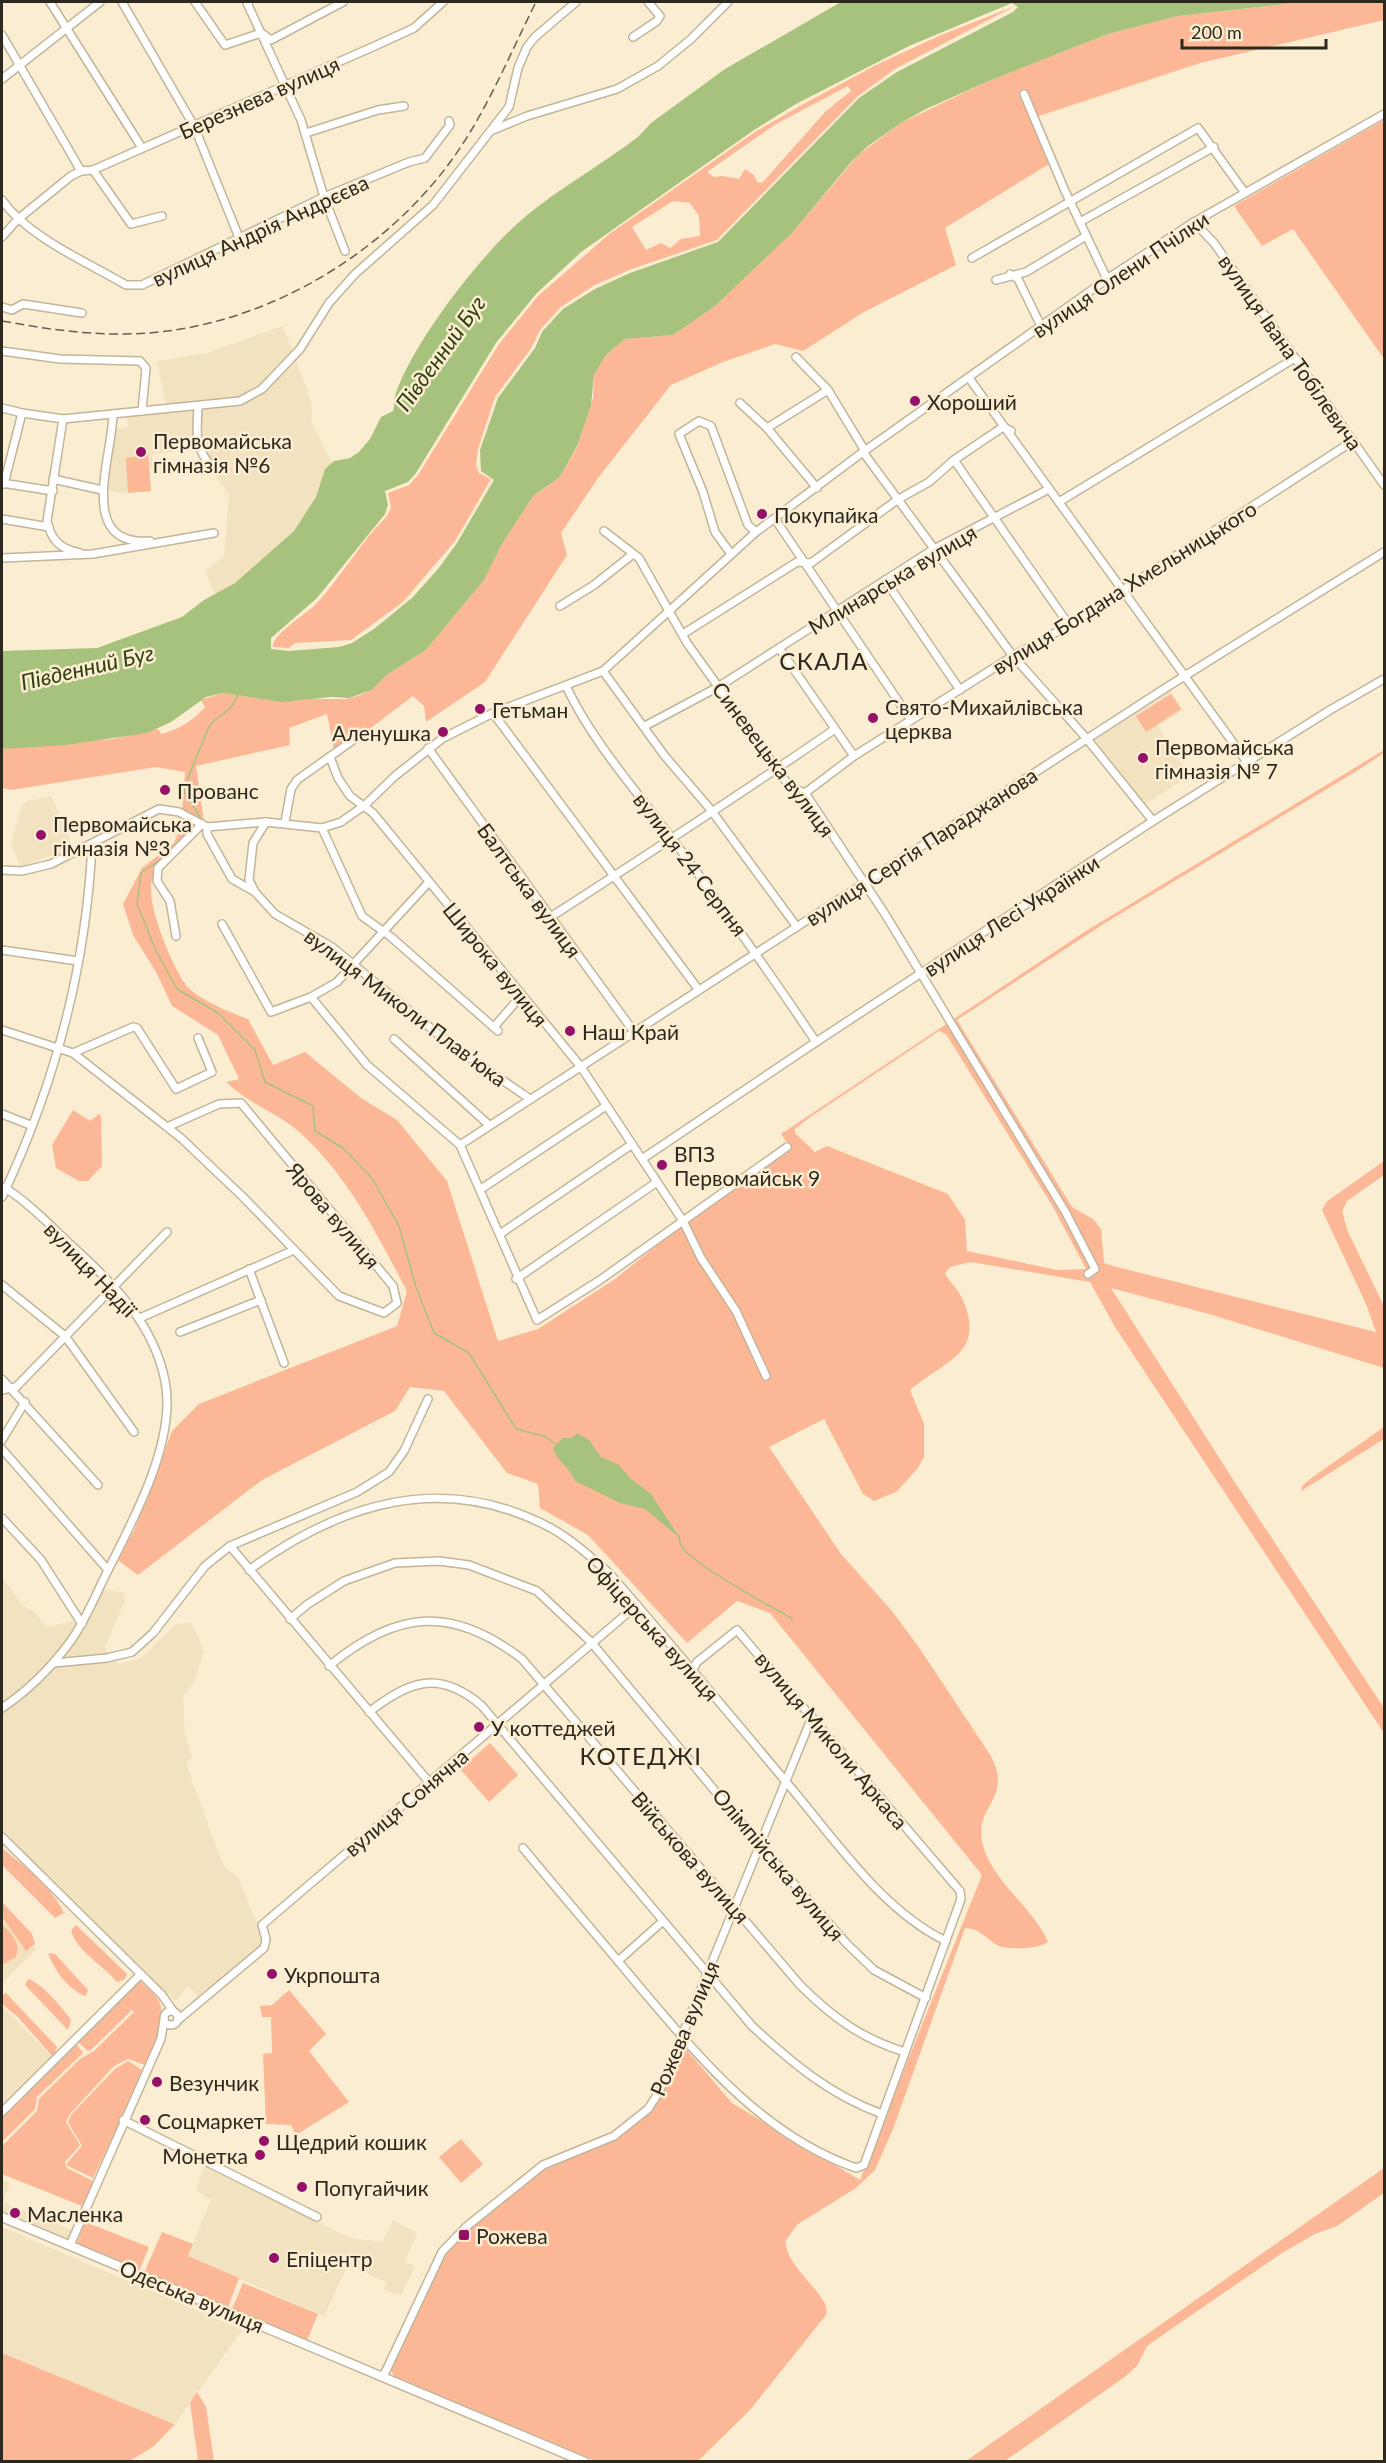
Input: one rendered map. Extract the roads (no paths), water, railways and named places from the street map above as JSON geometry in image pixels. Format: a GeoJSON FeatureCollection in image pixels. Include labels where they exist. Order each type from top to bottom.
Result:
{"type":"FeatureCollection","features":[{"type":"Feature","properties":{"kind":"main road","name":"Одеська вулиця"},"geometry":{"type":"LineString","coordinates":[[2,2217],[585,2462]]}},
{"type":"Feature","properties":{"kind":"street"},"geometry":{"type":"LineString","coordinates":[[50,2],[142,148]]}},
{"type":"Feature","properties":{"kind":"street"},"geometry":{"type":"LineString","coordinates":[[2,79],[100,2]]}},
{"type":"Feature","properties":{"kind":"street"},"geometry":{"type":"LineString","coordinates":[[122,2],[194,126],[240,240]]}},
{"type":"Feature","properties":{"kind":"street"},"geometry":{"type":"LineString","coordinates":[[195,2],[225,45],[261,33]]}},
{"type":"Feature","properties":{"kind":"street"},"geometry":{"type":"LineString","coordinates":[[249,2],[247,3],[306,133],[324,197],[345,251]]}},
{"type":"Feature","properties":{"kind":"street"},"geometry":{"type":"LineString","coordinates":[[261,33],[272,40],[343,2]]}},
{"type":"Feature","properties":{"kind":"street","name":"Березнева вулиця"},"geometry":{"type":"LineString","coordinates":[[2,237],[17,220],[60,184],[81,171],[93,170],[377,45],[423,21],[443,2]]}},
{"type":"Feature","properties":{"kind":"street"},"geometry":{"type":"LineString","coordinates":[[2,408],[63,419],[240,401],[262,389],[300,349],[329,303],[345,285],[433,205],[509,107],[518,68],[527,47],[535,37],[576,2]]}},
{"type":"Feature","properties":{"kind":"street"},"geometry":{"type":"LineString","coordinates":[[633,37],[657,21],[660,16],[648,2]]}},
{"type":"Feature","properties":{"kind":"street"},"geometry":{"type":"LineString","coordinates":[[492,130],[527,116],[616,89],[658,66],[691,39],[728,2]]}},
{"type":"Feature","properties":{"kind":"street"},"geometry":{"type":"LineString","coordinates":[[2,34],[81,171]]}},
{"type":"Feature","properties":{"kind":"street"},"geometry":{"type":"LineString","coordinates":[[1024,94],[1107,279]]}},
{"type":"Feature","properties":{"kind":"street"},"geometry":{"type":"LineString","coordinates":[[306,133],[378,110],[404,106]]}},
{"type":"Feature","properties":{"kind":"street","name":"вулиця Олени Пчілки"},"geometry":{"type":"LineString","coordinates":[[322,828],[341,822],[365,805],[428,748],[493,713],[603,671],[670,613],[756,532],[864,451],[1107,279],[1194,222],[1384,114]]}},
{"type":"Feature","properties":{"kind":"street","name":"вулиця Андрія Андрєєва"},"geometry":{"type":"LineString","coordinates":[[2,200],[17,220],[126,285],[142,285],[240,240],[324,197],[409,162],[425,158],[450,125],[449,121]]}},
{"type":"Feature","properties":{"kind":"street"},"geometry":{"type":"LineString","coordinates":[[972,258],[1198,128],[1214,147],[1245,193]]}},
{"type":"Feature","properties":{"kind":"street"},"geometry":{"type":"LineString","coordinates":[[1080,222],[1214,147]]}},
{"type":"Feature","properties":{"kind":"street"},"geometry":{"type":"LineString","coordinates":[[93,170],[131,224],[162,216]]}},
{"type":"Feature","properties":{"kind":"street","name":"вулиця Івана Тобілевича"},"geometry":{"type":"LineString","coordinates":[[1194,222],[1214,243],[1384,485]]}},
{"type":"Feature","properties":{"kind":"street"},"geometry":{"type":"LineString","coordinates":[[996,280],[1010,274],[1026,272],[1086,236]]}},
{"type":"Feature","properties":{"kind":"street"},"geometry":{"type":"LineString","coordinates":[[1010,274],[1018,279],[1041,326]]}},
{"type":"Feature","properties":{"kind":"street"},"geometry":{"type":"LineString","coordinates":[[2,307],[12,310],[23,304],[82,313]]}},
{"type":"Feature","properties":{"kind":"street"},"geometry":{"type":"LineString","coordinates":[[2,351],[60,359],[140,361],[146,368],[142,411]]}},
{"type":"Feature","properties":{"kind":"street"},"geometry":{"type":"LineString","coordinates":[[796,357],[828,390],[864,451],[897,500],[1013,656],[1087,739],[1153,821]]}},
{"type":"Feature","properties":{"kind":"street"},"geometry":{"type":"LineString","coordinates":[[1059,502],[1295,358]]}},
{"type":"Feature","properties":{"kind":"street"},"geometry":{"type":"LineString","coordinates":[[969,378],[1247,762]]}},
{"type":"Feature","properties":{"kind":"street"},"geometry":{"type":"LineString","coordinates":[[767,428],[828,390]]}},
{"type":"Feature","properties":{"kind":"street"},"geometry":{"type":"LineString","coordinates":[[740,403],[767,428],[817,488]]}},
{"type":"Feature","properties":{"kind":"street"},"geometry":{"type":"LineString","coordinates":[[198,406],[197,445],[203,458],[214,469]]}},
{"type":"Feature","properties":{"kind":"street"},"geometry":{"type":"LineString","coordinates":[[22,413],[3,484],[53,491]]}},
{"type":"Feature","properties":{"kind":"street"},"geometry":{"type":"LineString","coordinates":[[113,414],[102,490],[103,509],[114,531],[133,540],[160,541]]}},
{"type":"Feature","properties":{"kind":"street"},"geometry":{"type":"LineString","coordinates":[[63,419],[53,479],[50,535],[60,546],[93,554]]}},
{"type":"Feature","properties":{"kind":"street"},"geometry":{"type":"LineString","coordinates":[[731,554],[715,532],[703,492],[679,434],[699,422],[711,426],[739,504],[748,525],[756,532]]}},
{"type":"Feature","properties":{"kind":"street"},"geometry":{"type":"LineString","coordinates":[[1003,427],[1011,431]]}},
{"type":"Feature","properties":{"kind":"street"},"geometry":{"type":"LineString","coordinates":[[682,634],[797,562],[811,562],[897,500],[929,482],[954,460],[1003,427]]}},
{"type":"Feature","properties":{"kind":"street","name":"вулиця Богдана Хмельницького"},"geometry":{"type":"LineString","coordinates":[[805,793],[854,756],[1122,591],[1353,441]]}},
{"type":"Feature","properties":{"kind":"street"},"geometry":{"type":"LineString","coordinates":[[2,451],[11,452]]}},
{"type":"Feature","properties":{"kind":"street"},"geometry":{"type":"LineString","coordinates":[[954,460],[1068,625]]}},
{"type":"Feature","properties":{"kind":"street"},"geometry":{"type":"LineString","coordinates":[[53,479],[102,490]]}},
{"type":"Feature","properties":{"kind":"street","name":"Млинарська вулиця"},"geometry":{"type":"LineString","coordinates":[[645,726],[718,687],[934,549],[1049,489]]}},
{"type":"Feature","properties":{"kind":"street"},"geometry":{"type":"LineString","coordinates":[[2,519],[49,527]]}},
{"type":"Feature","properties":{"kind":"street"},"geometry":{"type":"LineString","coordinates":[[775,519],[911,720]]}},
{"type":"Feature","properties":{"kind":"street","name":"Синевецька вулиця"},"geometry":{"type":"LineString","coordinates":[[604,531],[639,558],[682,634],[718,687],[790,787],[805,793],[863,882],[1066,1213],[1095,1269],[1088,1274]]}},
{"type":"Feature","properties":{"kind":"street"},"geometry":{"type":"LineString","coordinates":[[2,558],[93,554],[214,533]]}},
{"type":"Feature","properties":{"kind":"street","name":"вулиця Сергія Параджанова"},"geometry":{"type":"LineString","coordinates":[[460,1145],[698,989],[757,954],[863,882],[1184,676],[1384,552]]}},
{"type":"Feature","properties":{"kind":"street"},"geometry":{"type":"LineString","coordinates":[[560,606],[594,585],[633,554]]}},
{"type":"Feature","properties":{"kind":"street"},"geometry":{"type":"LineString","coordinates":[[885,580],[960,690]]}},
{"type":"Feature","properties":{"kind":"street"},"geometry":{"type":"LineString","coordinates":[[779,648],[854,756]]}},
{"type":"Feature","properties":{"kind":"street"},"geometry":{"type":"LineString","coordinates":[[603,671],[664,755],[711,810],[797,927]]}},
{"type":"Feature","properties":{"kind":"street","name":"вулиця Лесі Українки"},"geometry":{"type":"LineString","coordinates":[[642,1160],[816,1042],[1153,821],[1384,680]]}},
{"type":"Feature","properties":{"kind":"street","name":"вулиця 24 Серпня"},"geometry":{"type":"LineString","coordinates":[[566,686],[576,707],[605,750],[757,954],[816,1042]]}},
{"type":"Feature","properties":{"kind":"street"},"geometry":{"type":"LineString","coordinates":[[493,713],[698,989]]}},
{"type":"Feature","properties":{"kind":"street"},"geometry":{"type":"LineString","coordinates":[[549,918],[672,839],[711,810],[778,769],[835,729]]}},
{"type":"Feature","properties":{"kind":"street"},"geometry":{"type":"LineString","coordinates":[[285,822],[291,789],[297,780],[356,738]]}},
{"type":"Feature","properties":{"kind":"street","name":"Балтська вулиця"},"geometry":{"type":"LineString","coordinates":[[428,748],[549,918],[634,1032]]}},
{"type":"Feature","properties":{"kind":"street","name":"Широка вулиця"},"geometry":{"type":"LineString","coordinates":[[330,757],[338,778],[350,796],[365,805],[581,1067],[683,1221],[701,1258],[736,1311],[766,1376]]}},
{"type":"Feature","properties":{"kind":"street"},"geometry":{"type":"LineString","coordinates":[[2,870],[22,871],[51,864],[159,809],[179,812],[205,825],[285,822],[322,828],[362,916],[382,930],[496,1029],[521,996]]}},
{"type":"Feature","properties":{"kind":"street"},"geometry":{"type":"LineString","coordinates":[[255,892],[249,880],[253,843],[266,822]]}},
{"type":"Feature","properties":{"kind":"street"},"geometry":{"type":"LineString","coordinates":[[176,936],[170,901],[157,881],[158,868],[205,825]]}},
{"type":"Feature","properties":{"kind":"street","name":"вулиця Миколи Плавʼюка"},"geometry":{"type":"LineString","coordinates":[[205,825],[207,834],[232,879],[255,892],[275,914],[332,947],[450,1044],[530,1099]]}},
{"type":"Feature","properties":{"kind":"street"},"geometry":{"type":"LineString","coordinates":[[2,1197],[3,1187],[30,1125],[59,1048],[78,961],[92,845]]}},
{"type":"Feature","properties":{"kind":"street"},"geometry":{"type":"LineString","coordinates":[[222,924],[271,1012],[311,997],[337,982],[382,930],[429,882]]}},
{"type":"Feature","properties":{"kind":"street"},"geometry":{"type":"LineString","coordinates":[[2,950],[78,961]]}},
{"type":"Feature","properties":{"kind":"street"},"geometry":{"type":"LineString","coordinates":[[311,997],[367,1065],[460,1145],[500,1234],[516,1279],[537,1320],[787,1147]]}},
{"type":"Feature","properties":{"kind":"street"},"geometry":{"type":"LineString","coordinates":[[73,1053],[133,1027],[137,1028],[176,1089],[212,1072],[198,1038]]}},
{"type":"Feature","properties":{"kind":"street"},"geometry":{"type":"LineString","coordinates":[[2,1030],[73,1053],[167,1127],[243,1197],[294,1250],[140,1318]]}},
{"type":"Feature","properties":{"kind":"street"},"geometry":{"type":"LineString","coordinates":[[394,1039],[489,1125]]}},
{"type":"Feature","properties":{"kind":"street","name":"Ярова вулиця"},"geometry":{"type":"LineString","coordinates":[[167,1127],[219,1104],[241,1103],[393,1286],[397,1303],[384,1313],[339,1296],[294,1250]]}},
{"type":"Feature","properties":{"kind":"street"},"geometry":{"type":"LineString","coordinates":[[481,1190],[606,1106]]}},
{"type":"Feature","properties":{"kind":"street"},"geometry":{"type":"LineString","coordinates":[[2,1114],[30,1125]]}},
{"type":"Feature","properties":{"kind":"street"},"geometry":{"type":"LineString","coordinates":[[500,1234],[631,1144]]}},
{"type":"Feature","properties":{"kind":"street"},"geometry":{"type":"LineString","coordinates":[[516,1279],[657,1182]]}},
{"type":"Feature","properties":{"kind":"street","name":"вулиця Надії"},"geometry":{"type":"LineString","coordinates":[[2,1708],[26,1692],[54,1663],[82,1624],[148,1488],[167,1412],[166,1383],[161,1365],[140,1318],[114,1286],[43,1219],[3,1187]]}},
{"type":"Feature","properties":{"kind":"street"},"geometry":{"type":"LineString","coordinates":[[2,1390],[16,1387],[167,1232]]}},
{"type":"Feature","properties":{"kind":"street"},"geometry":{"type":"LineString","coordinates":[[249,1269],[284,1363]]}},
{"type":"Feature","properties":{"kind":"street"},"geometry":{"type":"LineString","coordinates":[[2,1285],[65,1336],[134,1432]]}},
{"type":"Feature","properties":{"kind":"street"},"geometry":{"type":"LineString","coordinates":[[180,1332],[261,1300]]}},
{"type":"Feature","properties":{"kind":"street"},"geometry":{"type":"LineString","coordinates":[[2,1378],[98,1485]]}},
{"type":"Feature","properties":{"kind":"street"},"geometry":{"type":"LineString","coordinates":[[54,1663],[107,1658],[132,1652],[153,1633],[205,1566],[230,1546],[357,1492],[389,1472],[404,1451],[428,1399]]}},
{"type":"Feature","properties":{"kind":"street"},"geometry":{"type":"LineString","coordinates":[[2,1440],[25,1402]]}},
{"type":"Feature","properties":{"kind":"street"},"geometry":{"type":"LineString","coordinates":[[2,1449],[108,1570]]}},
{"type":"Feature","properties":{"kind":"street","name":"Офіцерська вулиця"},"geometry":{"type":"LineString","coordinates":[[249,1570],[297,1537],[352,1512],[375,1505],[420,1499],[459,1500],[515,1511],[552,1529],[609,1573],[893,1905],[925,1931],[946,1941]]}},
{"type":"Feature","properties":{"kind":"street"},"geometry":{"type":"LineString","coordinates":[[2,1518],[41,1560],[82,1624]]}},
{"type":"Feature","properties":{"kind":"street"},"geometry":{"type":"LineString","coordinates":[[230,1546],[290,1620],[429,1782]]}},
{"type":"Feature","properties":{"kind":"street","name":"Олімпійська вулиця"},"geometry":{"type":"LineString","coordinates":[[290,1620],[326,1592],[367,1571],[395,1563],[439,1561],[492,1571],[537,1591],[591,1642],[760,1845],[874,1970],[926,1998]]}},
{"type":"Feature","properties":{"kind":"street","name":"вулиця Сонячна"},"geometry":{"type":"LineString","coordinates":[[70,2245],[123,2120],[161,2039],[175,2017],[264,1948],[266,1940],[262,1925],[637,1605]]}},
{"type":"Feature","properties":{"kind":"street","name":"Військова вулиця"},"geometry":{"type":"LineString","coordinates":[[330,1666],[357,1644],[405,1622],[454,1623],[486,1634],[502,1644],[522,1659],[823,2008],[850,2029],[876,2044],[905,2052]]}},
{"type":"Feature","properties":{"kind":"street","name":"вулиця Миколи Аркаса"},"geometry":{"type":"LineString","coordinates":[[693,1671],[697,1662],[737,1630],[960,1891],[961,1899],[946,1941]]}},
{"type":"Feature","properties":{"kind":"street"},"geometry":{"type":"LineString","coordinates":[[369,1713],[400,1690],[417,1683],[440,1683],[468,1694],[497,1724],[752,2026],[786,2057],[831,2091],[882,2114]]}},
{"type":"Feature","properties":{"kind":"street","name":"Рожева вулиця"},"geometry":{"type":"LineString","coordinates":[[383,2377],[442,2252],[466,2227],[543,2165],[614,2136],[648,2109],[659,2092],[812,1717]]}},
{"type":"Feature","properties":{"kind":"street"},"geometry":{"type":"LineString","coordinates":[[2,1837],[141,1974],[165,1999],[175,2017]]}},
{"type":"Feature","properties":{"kind":"street"},"geometry":{"type":"LineString","coordinates":[[523,1848],[681,2036],[748,2106],[811,2147],[843,2164],[860,2168],[864,2165],[946,1941]]}},
{"type":"Feature","properties":{"kind":"street"},"geometry":{"type":"LineString","coordinates":[[618,1961],[663,1921]]}},
{"type":"Feature","properties":{"kind":"street"},"geometry":{"type":"LineString","coordinates":[[2,2112],[141,1974]]}},
{"type":"Feature","properties":{"kind":"street","name":"вулиця Сонячна"},"geometry":{"type":"LineString","coordinates":[[161,2039],[165,1999]]}},
{"type":"Feature","properties":{"kind":"street"},"geometry":{"type":"LineString","coordinates":[[164,2018],[175,2017]]}},
{"type":"Feature","properties":{"kind":"street"},"geometry":{"type":"LineString","coordinates":[[164,2018],[175,2017]]}},
{"type":"Feature","properties":{"kind":"street"},"geometry":{"type":"LineString","coordinates":[[123,2120],[317,2217]]}},
{"type":"Feature","properties":{"kind":"water","name":"Південний Буг"},"geometry":{"type":"Polygon","coordinates":[[[841,2],[1303,2],[1178,16],[1108,34],[984,83],[926,109],[868,146],[852,161],[792,233],[714,307],[673,335],[625,339],[606,355],[594,375],[591,405],[578,444],[560,477],[534,495],[502,544],[484,580],[426,650],[388,674],[372,690],[349,698],[331,697],[282,702],[222,693],[206,697],[171,722],[147,733],[66,745],[2,749],[2,651],[97,648],[182,617],[204,600],[235,583],[294,531],[316,497],[325,469],[334,461],[350,458],[359,452],[370,439],[381,417],[393,411],[396,393],[405,371],[434,323],[471,274],[509,232],[539,205],[638,137],[651,123],[725,69],[841,2]],[[1012,3],[909,46],[796,104],[754,130],[581,252],[536,294],[496,343],[416,473],[408,482],[385,491],[388,505],[385,514],[317,598],[271,638],[271,649],[289,651],[339,647],[352,643],[374,629],[413,597],[438,569],[457,543],[494,480],[481,471],[480,450],[498,398],[535,348],[542,332],[563,309],[595,289],[630,273],[718,242],[859,98],[897,72],[1013,12],[1018,7],[1012,3]]]}},
{"type":"Feature","properties":{"kind":"water"},"geometry":{"type":"Polygon","coordinates":[[[577,1433],[589,1440],[601,1457],[619,1465],[631,1479],[651,1494],[680,1538],[645,1509],[620,1503],[575,1481],[556,1456],[553,1448],[563,1438],[571,1438],[577,1433]]]}},
{"type":"Feature","properties":{"kind":"waterway"},"geometry":{"type":"LineString","coordinates":[[200,817],[184,791],[208,729],[232,706],[238,693]]}},
{"type":"Feature","properties":{"kind":"waterway"},"geometry":{"type":"LineString","coordinates":[[166,856],[141,873],[137,904],[156,951],[177,989],[218,1013],[255,1050],[265,1082],[313,1106],[315,1131],[343,1148],[372,1178],[399,1226],[416,1287],[434,1333],[469,1353],[516,1429],[544,1436],[557,1445]]}},
{"type":"Feature","properties":{"kind":"waterway"},"geometry":{"type":"LineString","coordinates":[[679,1536],[680,1543],[687,1553],[699,1562],[793,1619]]}},
{"type":"Feature","properties":{"kind":"railway"},"geometry":{"type":"LineString","coordinates":[[2,321],[89,333],[166,331],[212,322],[257,308],[300,289],[341,265],[380,236],[414,204],[445,169],[483,109],[536,2]]}},
{"type":"Feature","properties":{"kind":"place","name":"Хороший"},"geometry":{"type":"Point","coordinates":[915,401]}},
{"type":"Feature","properties":{"kind":"place","name":"Первомайська гімназія №6"},"geometry":{"type":"Point","coordinates":[141,452]}},
{"type":"Feature","properties":{"kind":"place","name":"Покупайка"},"geometry":{"type":"Point","coordinates":[762,514]}},
{"type":"Feature","properties":{"kind":"place","name":"Гетьман"},"geometry":{"type":"Point","coordinates":[480,709]}},
{"type":"Feature","properties":{"kind":"place","name":"Свято-Михайлівська церква"},"geometry":{"type":"Point","coordinates":[873,718]}},
{"type":"Feature","properties":{"kind":"place","name":"Аленушка"},"geometry":{"type":"Point","coordinates":[443,732]}},
{"type":"Feature","properties":{"kind":"place","name":"Первомайська гімназія № 7"},"geometry":{"type":"Point","coordinates":[1143,758]}},
{"type":"Feature","properties":{"kind":"place","name":"Прованс"},"geometry":{"type":"Point","coordinates":[165,790]}},
{"type":"Feature","properties":{"kind":"place","name":"Первомайська гімназія №3"},"geometry":{"type":"Point","coordinates":[41,835]}},
{"type":"Feature","properties":{"kind":"place","name":"Наш Край"},"geometry":{"type":"Point","coordinates":[570,1031]}},
{"type":"Feature","properties":{"kind":"place","name":"ВПЗ Первомайськ 9"},"geometry":{"type":"Point","coordinates":[662,1165]}},
{"type":"Feature","properties":{"kind":"place","name":"У коттеджей"},"geometry":{"type":"Point","coordinates":[479,1727]}},
{"type":"Feature","properties":{"kind":"place","name":"Укрпошта"},"geometry":{"type":"Point","coordinates":[272,1974]}},
{"type":"Feature","properties":{"kind":"place","name":"Везунчик"},"geometry":{"type":"Point","coordinates":[157,2082]}},
{"type":"Feature","properties":{"kind":"place","name":"Соцмаркет"},"geometry":{"type":"Point","coordinates":[145,2120]}},
{"type":"Feature","properties":{"kind":"place","name":"Щедрий кошик"},"geometry":{"type":"Point","coordinates":[264,2141]}},
{"type":"Feature","properties":{"kind":"place","name":"Монетка"},"geometry":{"type":"Point","coordinates":[260,2155]}},
{"type":"Feature","properties":{"kind":"place","name":"Попугайчик"},"geometry":{"type":"Point","coordinates":[302,2187]}},
{"type":"Feature","properties":{"kind":"place","name":"Масленка"},"geometry":{"type":"Point","coordinates":[15,2213]}},
{"type":"Feature","properties":{"kind":"place","name":"Рожева"},"geometry":{"type":"Point","coordinates":[464,2235]}},
{"type":"Feature","properties":{"kind":"place","name":"Епіцентр"},"geometry":{"type":"Point","coordinates":[274,2258]}},
{"type":"Feature","properties":{"kind":"district","name":"СКАЛА"},"geometry":{"type":"Point","coordinates":[824,660]}},
{"type":"Feature","properties":{"kind":"district","name":"КОТЕДЖІ"},"geometry":{"type":"Point","coordinates":[641,1755]}}]}
